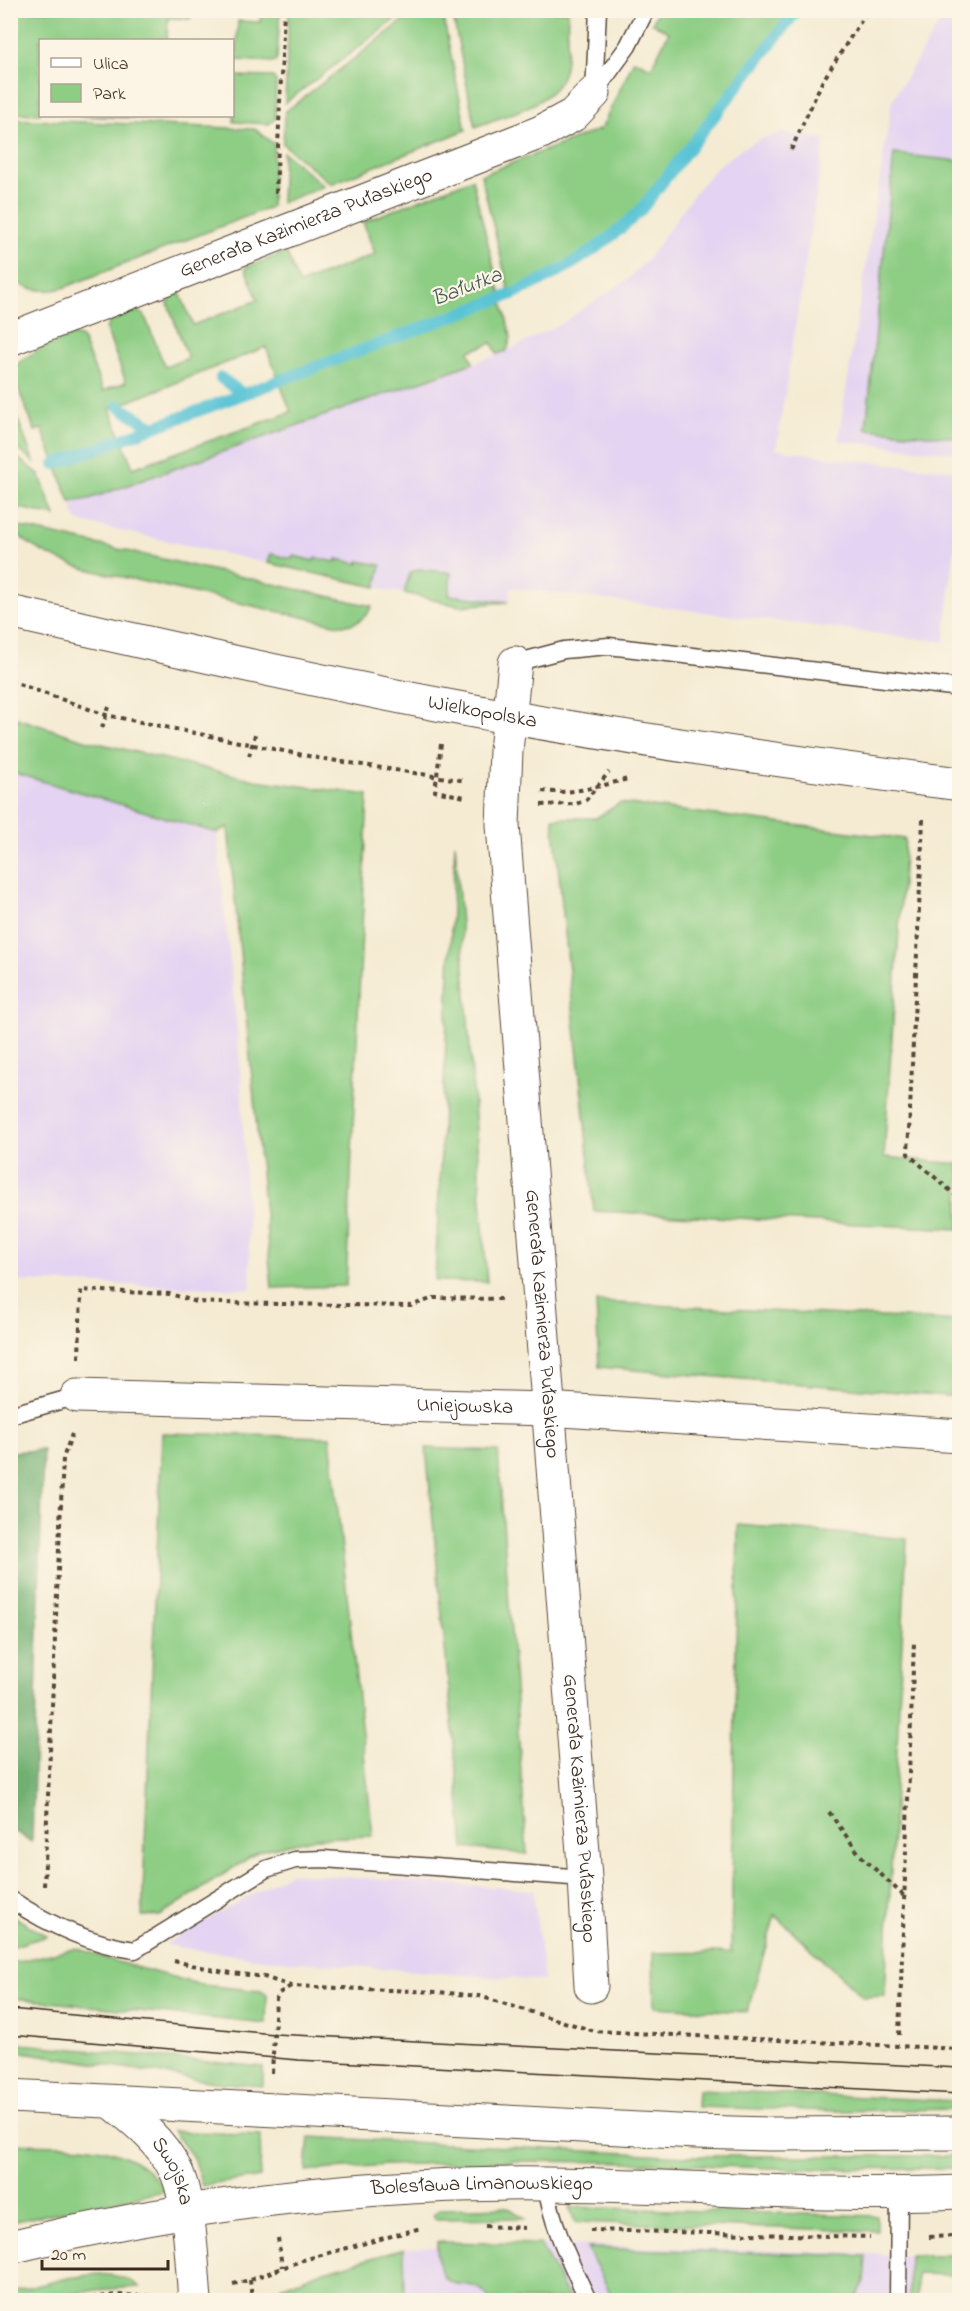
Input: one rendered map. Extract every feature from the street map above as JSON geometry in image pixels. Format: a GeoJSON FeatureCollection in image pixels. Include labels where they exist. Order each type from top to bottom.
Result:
{"type":"FeatureCollection","features":[{"type":"Feature","properties":{"kind":"street","name":"Generała Kazimierza Pułaskiego"},"geometry":{"type":"LineString","coordinates":[[10,339],[541,132],[573,115],[594,93]]}},
{"type":"Feature","properties":{"kind":"street","name":"Wielkopolska"},"geometry":{"type":"LineString","coordinates":[[10,612],[290,674],[510,717],[734,754],[960,784]]}},
{"type":"Feature","properties":{"kind":"street","name":"Generała Kazimierza Pułaskiego"},"geometry":{"type":"LineString","coordinates":[[515,663],[504,786],[503,825],[585,1878],[591,1986]]}},
{"type":"Feature","properties":{"kind":"street","name":"Uniejowska"},"geometry":{"type":"LineString","coordinates":[[77,1396],[547,1409],[960,1436]]}},
{"type":"Feature","properties":{"kind":"street"},"geometry":{"type":"LineString","coordinates":[[10,2096],[696,2132],[960,2133]]}},
{"type":"Feature","properties":{"kind":"street","name":"Swojska"},"geometry":{"type":"LineString","coordinates":[[112,2102],[150,2134],[176,2170],[182,2187],[186,2213],[195,2301]]}},
{"type":"Feature","properties":{"kind":"street","name":"Bolesława Limanowskiego"},"geometry":{"type":"LineString","coordinates":[[10,2247],[66,2233],[271,2199],[472,2184],[960,2192]]}},
{"type":"Feature","properties":{"kind":"lane"},"geometry":{"type":"LineString","coordinates":[[594,93],[598,10]]}},
{"type":"Feature","properties":{"kind":"lane"},"geometry":{"type":"LineString","coordinates":[[594,93],[628,46],[646,10]]}},
{"type":"Feature","properties":{"kind":"lane"},"geometry":{"type":"LineString","coordinates":[[515,663],[564,650],[609,646],[960,687]]}},
{"type":"Feature","properties":{"kind":"lane"},"geometry":{"type":"LineString","coordinates":[[10,1415],[77,1396]]}},
{"type":"Feature","properties":{"kind":"lane"},"geometry":{"type":"LineString","coordinates":[[10,1899],[42,1920],[82,1938],[135,1950],[266,1869],[295,1860],[324,1859],[585,1878]]}},
{"type":"Feature","properties":{"kind":"lane"},"geometry":{"type":"LineString","coordinates":[[546,2184],[556,2229],[588,2301]]}},
{"type":"Feature","properties":{"kind":"lane"},"geometry":{"type":"LineString","coordinates":[[898,2301],[899,2192]]}},
{"type":"Feature","properties":{"kind":"path"},"geometry":{"type":"LineString","coordinates":[[276,195],[284,10]]}},
{"type":"Feature","properties":{"kind":"path"},"geometry":{"type":"LineString","coordinates":[[791,150],[822,82],[868,10]]}},
{"type":"Feature","properties":{"kind":"path"},"geometry":{"type":"LineString","coordinates":[[958,654],[960,634]]}},
{"type":"Feature","properties":{"kind":"path"},"geometry":{"type":"LineString","coordinates":[[10,681],[106,715],[318,759],[504,786]]}},
{"type":"Feature","properties":{"kind":"path"},"geometry":{"type":"LineString","coordinates":[[102,728],[109,707]]}},
{"type":"Feature","properties":{"kind":"path"},"geometry":{"type":"LineString","coordinates":[[249,756],[256,731]]}},
{"type":"Feature","properties":{"kind":"path"},"geometry":{"type":"LineString","coordinates":[[435,791],[441,744]]}},
{"type":"Feature","properties":{"kind":"path"},"geometry":{"type":"LineString","coordinates":[[923,813],[908,1154],[960,1199]]}},
{"type":"Feature","properties":{"kind":"path"},"geometry":{"type":"LineString","coordinates":[[42,1920],[63,1458],[75,1427],[81,1290],[170,1294],[197,1302],[221,1303],[410,1306],[434,1298],[502,1299]]}},
{"type":"Feature","properties":{"kind":"path"},"geometry":{"type":"LineString","coordinates":[[899,2035],[914,1642]]}},
{"type":"Feature","properties":{"kind":"path"},"geometry":{"type":"LineString","coordinates":[[829,1812],[860,1855],[904,1896]]}},
{"type":"Feature","properties":{"kind":"path"},"geometry":{"type":"LineString","coordinates":[[135,1950],[208,1969],[264,1977]]}},
{"type":"Feature","properties":{"kind":"path"},"geometry":{"type":"LineString","coordinates":[[272,2068],[276,1999],[279,1993],[291,1986]]}},
{"type":"Feature","properties":{"kind":"path"},"geometry":{"type":"LineString","coordinates":[[277,2232],[282,2267]]}},
{"type":"Feature","properties":{"kind":"path"},"geometry":{"type":"LineString","coordinates":[[250,2280],[252,2301]]}},
{"type":"Feature","properties":{"kind":"path"},"geometry":{"type":"LineString","coordinates":[[74,2301],[95,2296],[138,2298],[157,2296]]}},
{"type":"Feature","properties":{"kind":"shaded area"},"geometry":{"type":"Polygon","coordinates":[[[947,11],[959,11],[959,453],[838,441],[892,100],[947,11]]]}},
{"type":"Feature","properties":{"kind":"shaded area"},"geometry":{"type":"Polygon","coordinates":[[[781,133],[825,139],[776,449],[836,458],[960,471],[959,508],[944,642],[511,588],[509,602],[459,606],[77,521],[70,502],[89,499],[507,351],[559,325],[627,280],[648,259],[696,191],[718,166],[741,149],[761,139],[781,133]]]}},
{"type":"Feature","properties":{"kind":"shaded area"},"geometry":{"type":"Polygon","coordinates":[[[11,772],[217,833],[240,1061],[251,1289],[11,1281],[11,772]]]}},
{"type":"Feature","properties":{"kind":"shaded area"},"geometry":{"type":"Polygon","coordinates":[[[290,1873],[533,1890],[544,1981],[262,1959],[163,1945],[290,1873]]]}},
{"type":"Feature","properties":{"kind":"shaded area"},"geometry":{"type":"Polygon","coordinates":[[[487,2243],[909,2255],[917,2274],[917,2300],[273,2300],[281,2287],[404,2249],[487,2243]]]}},
{"type":"Feature","properties":{"kind":"green space"},"geometry":{"type":"Polygon","coordinates":[[[191,10],[190,19],[168,18],[167,39],[39,39],[39,114],[11,113],[13,11],[191,10]]]}},
{"type":"Feature","properties":{"kind":"green space"},"geometry":{"type":"Polygon","coordinates":[[[289,10],[406,11],[285,103],[289,10]]]}},
{"type":"Feature","properties":{"kind":"green space"},"geometry":{"type":"Polygon","coordinates":[[[417,10],[442,11],[466,130],[331,184],[283,144],[285,112],[417,10]]]}},
{"type":"Feature","properties":{"kind":"green space"},"geometry":{"type":"Polygon","coordinates":[[[261,11],[280,11],[277,59],[274,62],[236,60],[238,21],[260,22],[261,11]]]}},
{"type":"Feature","properties":{"kind":"green space"},"geometry":{"type":"Polygon","coordinates":[[[452,11],[568,11],[566,60],[561,80],[542,99],[475,127],[452,11]]]}},
{"type":"Feature","properties":{"kind":"green space"},"geometry":{"type":"Polygon","coordinates":[[[658,11],[797,11],[639,212],[579,260],[510,295],[481,175],[601,129],[634,60],[651,68],[669,32],[652,23],[658,11]]]}},
{"type":"Feature","properties":{"kind":"green space"},"geometry":{"type":"Polygon","coordinates":[[[235,76],[273,77],[276,81],[275,119],[269,124],[234,122],[235,76]]]}},
{"type":"Feature","properties":{"kind":"green space"},"geometry":{"type":"Polygon","coordinates":[[[107,117],[164,117],[164,119],[107,117]]]}},
{"type":"Feature","properties":{"kind":"green space"},"geometry":{"type":"Polygon","coordinates":[[[10,119],[255,129],[274,144],[271,207],[63,288],[43,290],[29,288],[11,279],[10,119]]]}},
{"type":"Feature","properties":{"kind":"green space"},"geometry":{"type":"Polygon","coordinates":[[[283,152],[324,186],[281,203],[283,152]]]}},
{"type":"Feature","properties":{"kind":"green space"},"geometry":{"type":"Polygon","coordinates":[[[894,154],[959,161],[959,438],[866,429],[894,154]]]}},
{"type":"Feature","properties":{"kind":"green space"},"geometry":{"type":"Polygon","coordinates":[[[472,179],[511,337],[507,351],[497,354],[492,343],[469,351],[473,363],[89,499],[70,502],[42,429],[35,431],[11,370],[33,353],[74,335],[82,338],[103,391],[126,382],[106,329],[110,321],[136,311],[144,314],[165,367],[188,358],[168,304],[171,297],[180,293],[193,325],[258,300],[245,268],[286,252],[299,284],[375,254],[363,222],[472,179]],[[266,347],[110,409],[133,468],[291,412],[266,347]]]}},
{"type":"Feature","properties":{"kind":"green space"},"geometry":{"type":"Polygon","coordinates":[[[11,402],[34,462],[11,444],[11,402]]]}},
{"type":"Feature","properties":{"kind":"green space"},"geometry":{"type":"Polygon","coordinates":[[[10,452],[39,474],[55,516],[11,506],[10,452]]]}},
{"type":"Feature","properties":{"kind":"green space"},"geometry":{"type":"Polygon","coordinates":[[[11,525],[372,606],[359,621],[339,625],[86,569],[55,558],[34,547],[24,540],[11,525]]]}},
{"type":"Feature","properties":{"kind":"green space"},"geometry":{"type":"Polygon","coordinates":[[[271,554],[292,559],[293,556],[314,561],[315,558],[336,562],[337,559],[358,564],[359,561],[381,565],[376,587],[268,563],[271,554]]]}},
{"type":"Feature","properties":{"kind":"green space"},"geometry":{"type":"Polygon","coordinates":[[[419,569],[451,573],[449,595],[509,602],[459,606],[404,593],[410,573],[419,569]]]}},
{"type":"Feature","properties":{"kind":"green space"},"geometry":{"type":"Polygon","coordinates":[[[10,716],[85,740],[255,780],[368,795],[346,1286],[272,1288],[228,827],[217,833],[11,772],[10,716]]]}},
{"type":"Feature","properties":{"kind":"green space"},"geometry":{"type":"Polygon","coordinates":[[[620,803],[905,839],[884,1157],[959,1164],[959,1229],[594,1211],[553,818],[596,818],[620,803]]]}},
{"type":"Feature","properties":{"kind":"green space"},"geometry":{"type":"Polygon","coordinates":[[[455,843],[487,1282],[435,1281],[455,843]]]}},
{"type":"Feature","properties":{"kind":"green space"},"geometry":{"type":"Polygon","coordinates":[[[596,1302],[959,1321],[959,1397],[599,1367],[596,1302]]]}},
{"type":"Feature","properties":{"kind":"green space"},"geometry":{"type":"Polygon","coordinates":[[[162,1433],[330,1437],[373,1836],[316,1838],[259,1851],[160,1916],[142,1916],[162,1433]]]}},
{"type":"Feature","properties":{"kind":"green space"},"geometry":{"type":"Polygon","coordinates":[[[426,1448],[498,1451],[527,1854],[464,1848],[426,1448]]]}},
{"type":"Feature","properties":{"kind":"green space"},"geometry":{"type":"Polygon","coordinates":[[[43,1450],[32,1842],[11,1829],[10,1452],[43,1450]]]}},
{"type":"Feature","properties":{"kind":"green space"},"geometry":{"type":"Polygon","coordinates":[[[738,1525],[907,1539],[885,1996],[863,1997],[775,1915],[747,2012],[654,2007],[653,1953],[731,1952],[738,1525]]]}},
{"type":"Feature","properties":{"kind":"green space"},"geometry":{"type":"Polygon","coordinates":[[[11,1915],[47,1936],[11,1947],[11,1915]]]}},
{"type":"Feature","properties":{"kind":"green space"},"geometry":{"type":"Polygon","coordinates":[[[77,1948],[117,1962],[202,1985],[261,1991],[267,1995],[266,2024],[11,1998],[11,1963],[77,1948]]]}},
{"type":"Feature","properties":{"kind":"green space"},"geometry":{"type":"Polygon","coordinates":[[[11,2043],[263,2067],[263,2086],[214,2082],[11,2050],[11,2043]]]}},
{"type":"Feature","properties":{"kind":"green space"},"geometry":{"type":"Polygon","coordinates":[[[698,2090],[959,2101],[959,2109],[837,2111],[697,2107],[698,2090]]]}},
{"type":"Feature","properties":{"kind":"green space"},"geometry":{"type":"Polygon","coordinates":[[[173,2131],[261,2135],[260,2177],[202,2186],[195,2160],[173,2131]]]}},
{"type":"Feature","properties":{"kind":"green space"},"geometry":{"type":"Polygon","coordinates":[[[309,2137],[687,2156],[959,2156],[960,2168],[796,2169],[620,2162],[512,2161],[388,2165],[306,2171],[309,2137]]]}},
{"type":"Feature","properties":{"kind":"green space"},"geometry":{"type":"Polygon","coordinates":[[[11,2144],[75,2146],[116,2153],[135,2161],[151,2174],[165,2191],[11,2222],[11,2144]]]}},
{"type":"Feature","properties":{"kind":"green space"},"geometry":{"type":"Polygon","coordinates":[[[507,2207],[525,2218],[434,2219],[433,2215],[440,2209],[507,2207]]]}},
{"type":"Feature","properties":{"kind":"green space"},"geometry":{"type":"Polygon","coordinates":[[[569,2207],[877,2216],[877,2231],[575,2222],[569,2207]]]}},
{"type":"Feature","properties":{"kind":"green space"},"geometry":{"type":"Polygon","coordinates":[[[437,2242],[540,2244],[570,2300],[490,2300],[483,2291],[474,2286],[457,2284],[449,2281],[443,2275],[437,2242]]]}},
{"type":"Feature","properties":{"kind":"green space"},"geometry":{"type":"Polygon","coordinates":[[[587,2248],[866,2256],[864,2282],[856,2300],[614,2300],[587,2248]]]}},
{"type":"Feature","properties":{"kind":"green space"},"geometry":{"type":"Polygon","coordinates":[[[404,2249],[405,2295],[346,2300],[273,2300],[281,2287],[317,2273],[404,2249]]]}},
{"type":"Feature","properties":{"kind":"green space"},"geometry":{"type":"Polygon","coordinates":[[[909,2255],[959,2255],[959,2275],[917,2274],[917,2300],[909,2300],[909,2255]]]}},
{"type":"Feature","properties":{"kind":"green space"},"geometry":{"type":"Polygon","coordinates":[[[98,2274],[120,2277],[140,2287],[96,2290],[47,2300],[11,2300],[11,2292],[68,2278],[98,2274]]]}},
{"type":"Feature","properties":{"kind":"waterway","name":"Bałutka"},"geometry":{"type":"LineString","coordinates":[[55,464],[510,295],[579,259],[609,238],[639,212],[797,10]]}},
{"type":"Feature","properties":{"kind":"waterway"},"geometry":{"type":"LineString","coordinates":[[221,378],[243,394]]}},
{"type":"Feature","properties":{"kind":"waterway"},"geometry":{"type":"LineString","coordinates":[[118,406],[153,427]]}},
{"type":"Feature","properties":{"kind":"tram line"},"geometry":{"type":"LineString","coordinates":[[10,2009],[274,2034],[960,2068]]}},
{"type":"Feature","properties":{"kind":"tram line"},"geometry":{"type":"LineString","coordinates":[[10,2035],[298,2060],[960,2094]]}}]}
